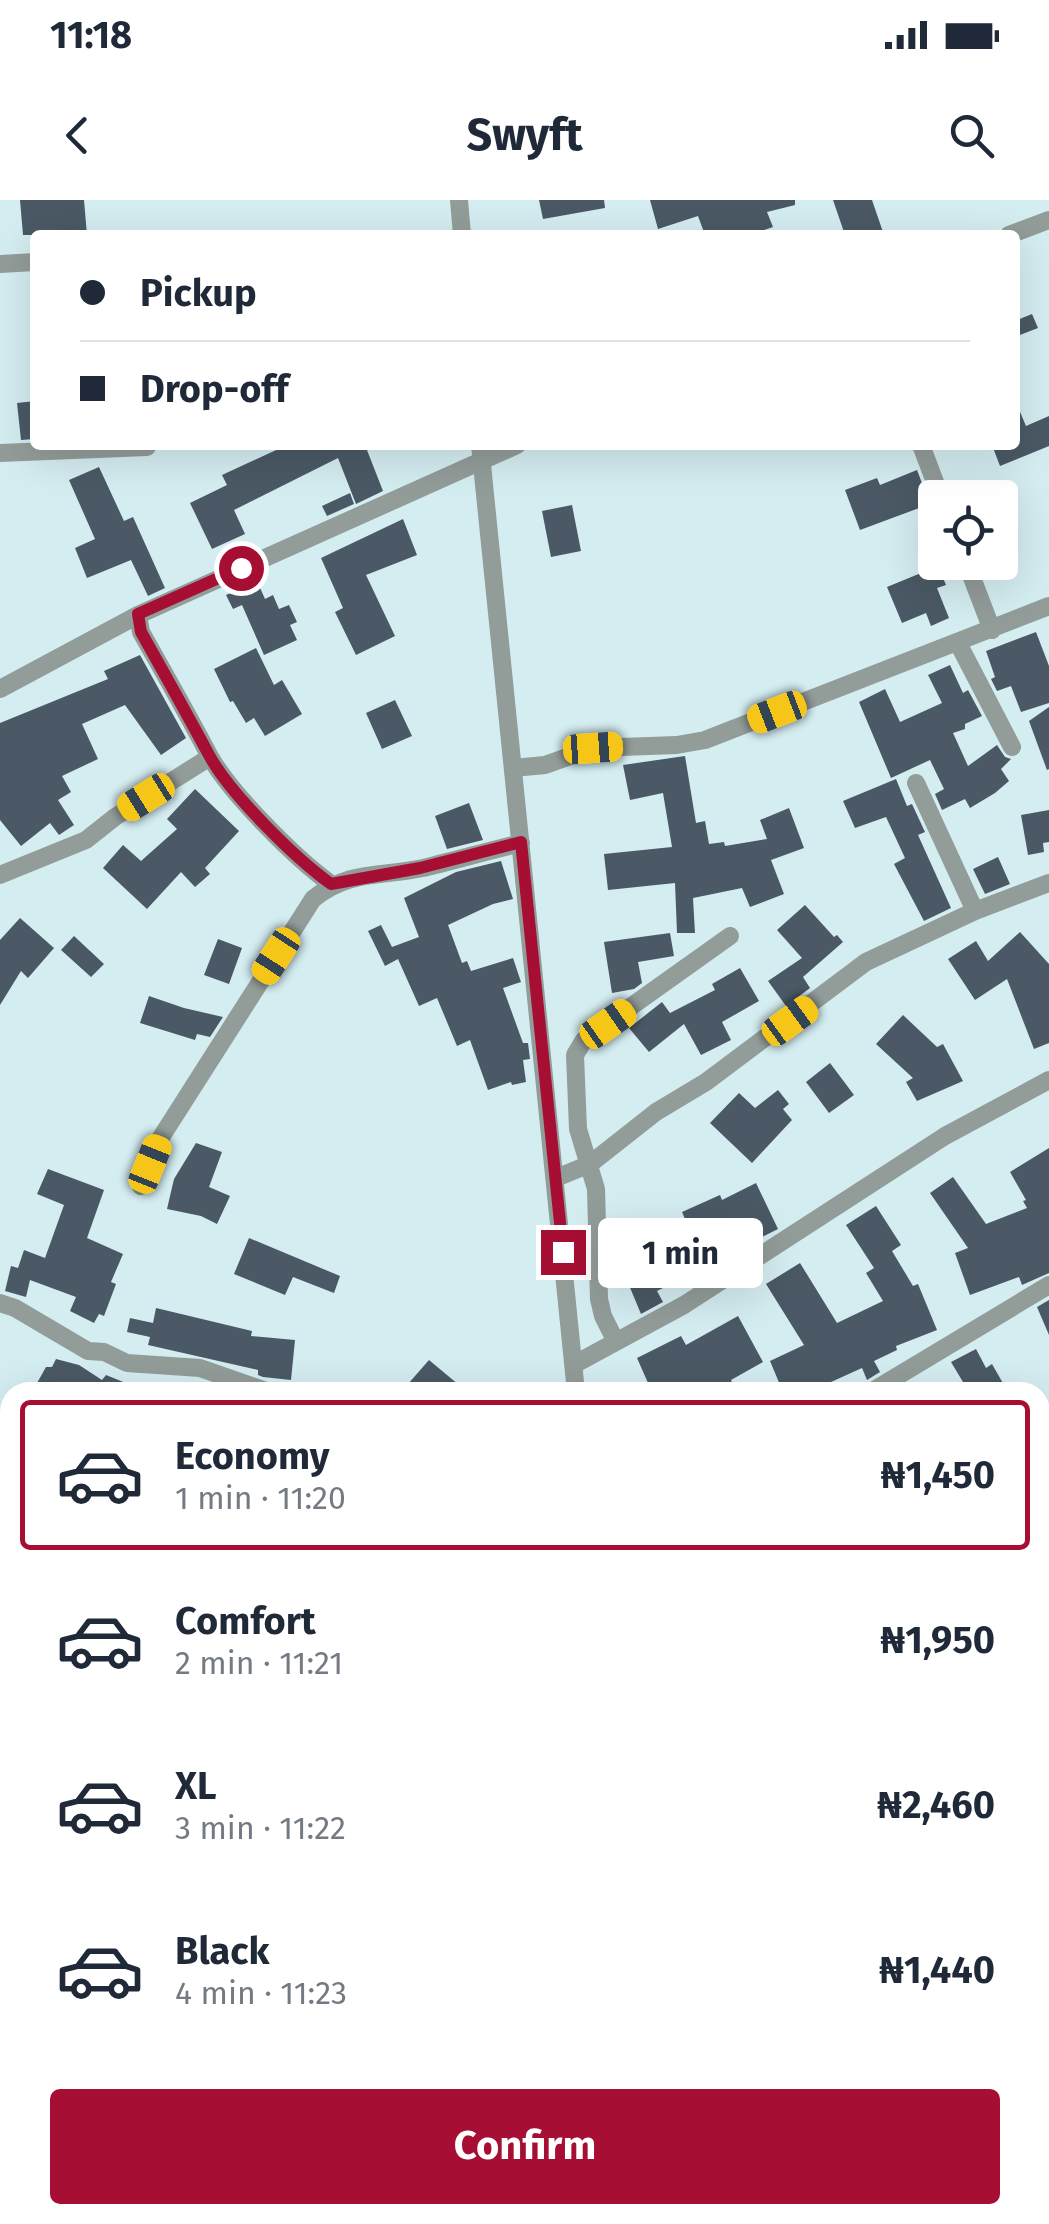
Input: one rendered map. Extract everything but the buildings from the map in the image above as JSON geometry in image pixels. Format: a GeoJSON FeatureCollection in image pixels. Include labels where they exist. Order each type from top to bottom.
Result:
{"type":"FeatureCollection","features":[{"type":"Feature","properties":{"kind":"street"},"geometry":{"type":"LineString","coordinates":[[458,200],[461,230]]}},
{"type":"Feature","properties":{"kind":"street"},"geometry":{"type":"LineString","coordinates":[[1020,231],[1049,220]]}},
{"type":"Feature","properties":{"kind":"street"},"geometry":{"type":"LineString","coordinates":[[0,264],[30,262]]}},
{"type":"Feature","properties":{"kind":"street"},"geometry":{"type":"LineString","coordinates":[[0,452],[59,450]]}},
{"type":"Feature","properties":{"kind":"street"},"geometry":{"type":"LineString","coordinates":[[923,450],[934,480]]}},
{"type":"Feature","properties":{"kind":"street"},"geometry":{"type":"LineString","coordinates":[[0,688],[138,614],[481,453],[575,1382]]}},
{"type":"Feature","properties":{"kind":"street"},"geometry":{"type":"LineString","coordinates":[[973,580],[992,630]]}},
{"type":"Feature","properties":{"kind":"street"},"geometry":{"type":"LineString","coordinates":[[513,768],[544,765],[593,748],[705,740],[1049,606]]}},
{"type":"Feature","properties":{"kind":"street"},"geometry":{"type":"LineString","coordinates":[[138,614],[141,632],[200,732],[210,757],[306,866],[331,884]]}},
{"type":"Feature","properties":{"kind":"street"},"geometry":{"type":"LineString","coordinates":[[958,642],[1012,747]]}},
{"type":"Feature","properties":{"kind":"street"},"geometry":{"type":"LineString","coordinates":[[0,875],[86,840],[210,757]]}},
{"type":"Feature","properties":{"kind":"street"},"geometry":{"type":"LineString","coordinates":[[916,783],[975,911]]}},
{"type":"Feature","properties":{"kind":"street"},"geometry":{"type":"LineString","coordinates":[[140,1186],[168,1126],[313,899],[331,884],[420,868],[521,842]]}},
{"type":"Feature","properties":{"kind":"street"},"geometry":{"type":"LineString","coordinates":[[556,1178],[590,1164],[866,962],[975,911],[1049,883]]}},
{"type":"Feature","properties":{"kind":"street"},"geometry":{"type":"LineString","coordinates":[[616,1342],[599,1300],[596,1189],[578,1130],[575,1055],[584,1040],[730,936]]}},
{"type":"Feature","properties":{"kind":"street"},"geometry":{"type":"LineString","coordinates":[[574,1364],[684,1305],[945,1136],[1049,1080]]}},
{"type":"Feature","properties":{"kind":"street"},"geometry":{"type":"LineString","coordinates":[[888,1382],[1049,1285]]}},
{"type":"Feature","properties":{"kind":"street"},"geometry":{"type":"LineString","coordinates":[[0,1303],[88,1351],[104,1352],[127,1363],[200,1368],[240,1382]]}},
{"type":"Feature","properties":{"kind":"route"},"geometry":{"type":"LineString","coordinates":[[241,568],[138,614],[141,632],[200,732],[210,757],[306,866],[331,884],[420,868],[521,842],[563,1252]]}}]}
